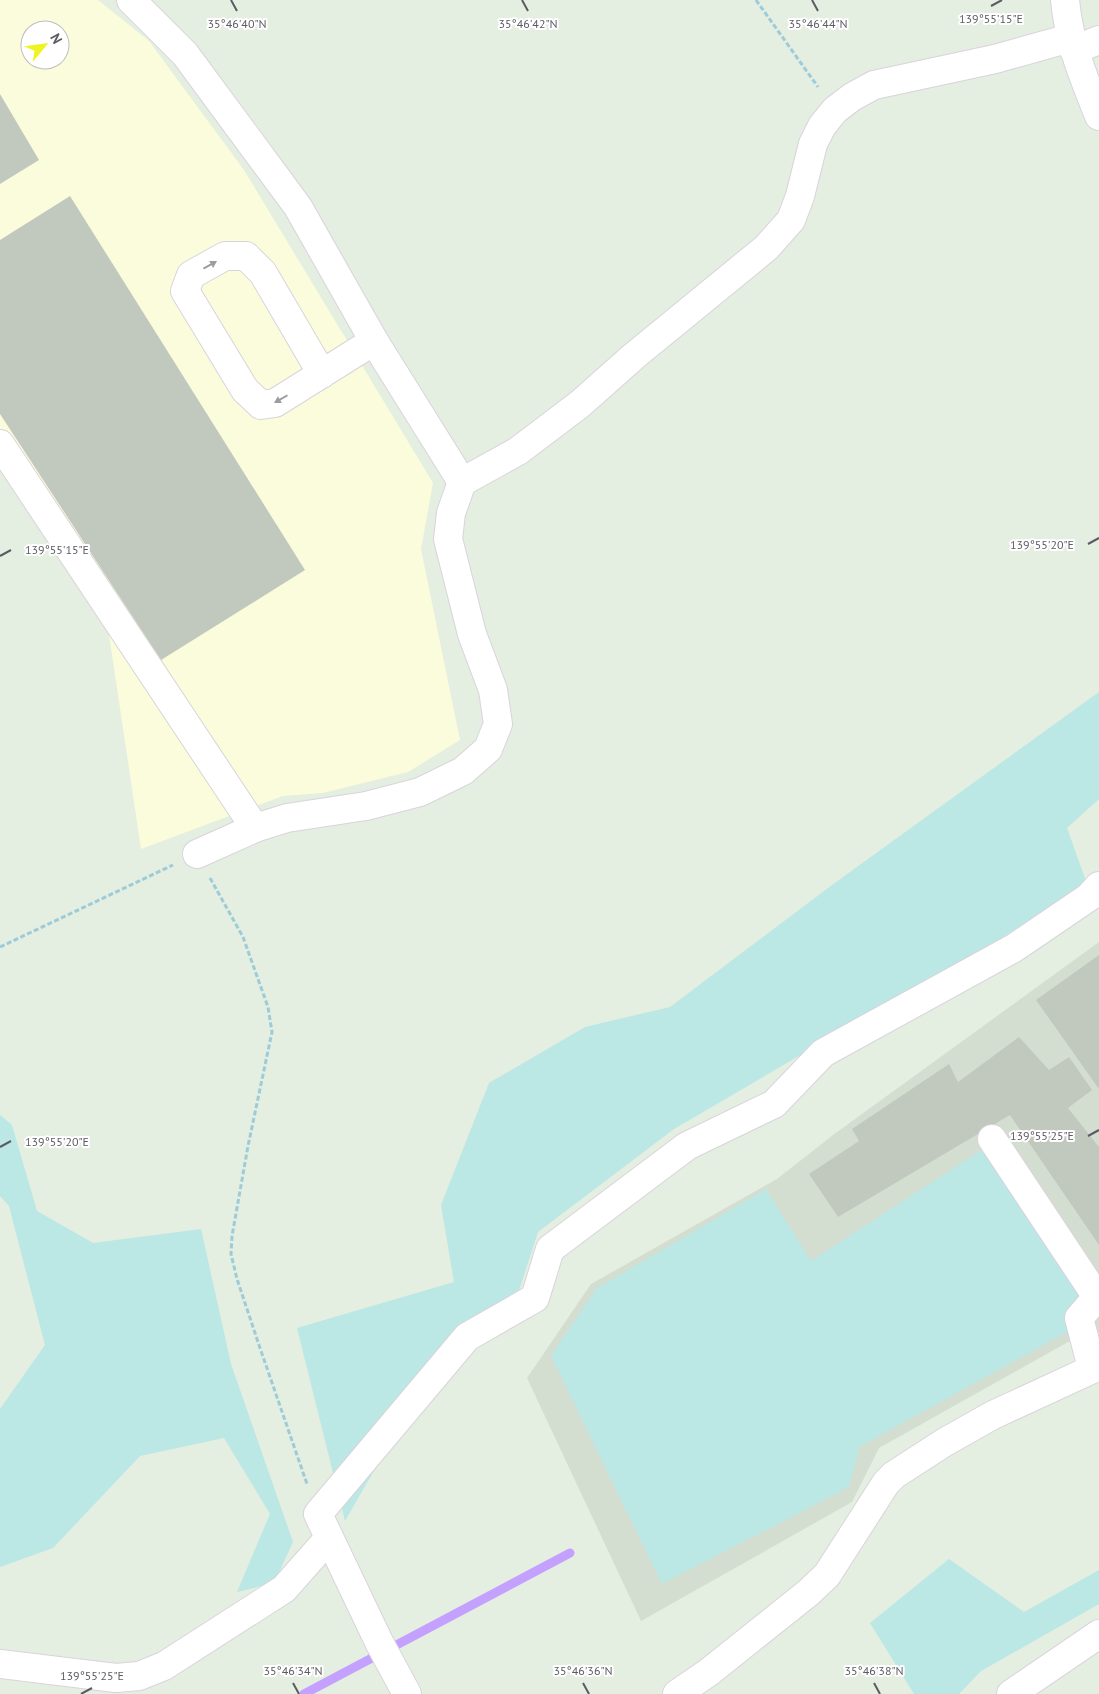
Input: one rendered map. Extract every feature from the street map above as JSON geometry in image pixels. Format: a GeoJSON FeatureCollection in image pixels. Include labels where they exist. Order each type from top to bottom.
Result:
{"type":"FeatureCollection","features":[{"type":"Feature","properties":{"kind":"street"},"geometry":{"type":"LineString","coordinates":[[131,0],[185,54],[298,207],[374,341],[462,482]]}},
{"type":"Feature","properties":{"kind":"street"},"geometry":{"type":"LineString","coordinates":[[1065,0],[1072,44],[1099,116]]}},
{"type":"Feature","properties":{"kind":"street"},"geometry":{"type":"LineString","coordinates":[[197,854],[255,828],[287,818],[366,806],[420,792],[463,771],[488,749],[498,724],[493,690],[472,634],[448,539],[451,513],[462,482],[518,451],[580,404],[634,356],[766,248],[791,220],[800,196],[812,144],[822,126],[835,110],[852,97],[874,85],[995,59],[1099,40]]}},
{"type":"Feature","properties":{"kind":"street"},"geometry":{"type":"LineString","coordinates":[[322,374],[263,273],[246,256],[224,256],[191,275],[185,292],[245,390],[261,405],[275,403],[322,374],[374,341]]}},
{"type":"Feature","properties":{"kind":"street"},"geometry":{"type":"LineString","coordinates":[[0,444],[255,828]]}},
{"type":"Feature","properties":{"kind":"street"},"geometry":{"type":"LineString","coordinates":[[407,1694],[384,1652],[318,1514],[467,1337],[535,1298],[550,1250],[687,1146],[774,1104],[823,1053],[1014,948],[1089,897],[1099,886]]}},
{"type":"Feature","properties":{"kind":"street"},"geometry":{"type":"LineString","coordinates":[[677,1694],[709,1672],[808,1593],[827,1575],[886,1483],[894,1475],[945,1442],[993,1415],[1096,1367],[1079,1318],[1097,1297],[992,1139]]}},
{"type":"Feature","properties":{"kind":"street"},"geometry":{"type":"LineString","coordinates":[[0,1664],[116,1678],[139,1676],[164,1666],[284,1588],[329,1538]]}},
{"type":"Feature","properties":{"kind":"street"},"geometry":{"type":"LineString","coordinates":[[1010,1694],[1099,1634]]}},
{"type":"Feature","properties":{"kind":"path"},"geometry":{"type":"LineString","coordinates":[[756,0],[835,110]]}},
{"type":"Feature","properties":{"kind":"path"},"geometry":{"type":"LineString","coordinates":[[0,947],[197,854],[243,937],[268,1008],[272,1032],[270,1047],[248,1146],[232,1236],[231,1254],[257,1340],[318,1514]]}},
{"type":"Feature","properties":{"kind":"shaded area"},"geometry":{"type":"Polygon","coordinates":[[[0,0],[98,0],[149,41],[244,170],[433,483],[421,549],[460,740],[408,772],[323,793],[283,796],[141,849],[108,628],[17,486],[0,471],[0,0]]]}},
{"type":"Feature","properties":{"kind":"shaded area"},"geometry":{"type":"Polygon","coordinates":[[[1099,692],[1099,799],[1067,828],[1088,887],[674,1129],[538,1232],[513,1309],[455,1330],[345,1521],[297,1328],[454,1282],[441,1205],[489,1083],[585,1027],[670,1007],[832,885],[1099,692]]]}},
{"type":"Feature","properties":{"kind":"shaded area"},"geometry":{"type":"Polygon","coordinates":[[[1099,942],[1099,1332],[1068,1342],[879,1448],[852,1502],[641,1621],[527,1378],[591,1284],[777,1179],[833,1135],[1099,942]]]}},
{"type":"Feature","properties":{"kind":"shaded area"},"geometry":{"type":"Polygon","coordinates":[[[0,1115],[12,1125],[37,1211],[93,1243],[201,1229],[231,1364],[293,1542],[274,1583],[237,1592],[270,1514],[224,1438],[140,1456],[53,1548],[0,1567],[0,1409],[45,1345],[9,1206],[0,1196],[0,1115]]]}},
{"type":"Feature","properties":{"kind":"shaded area"},"geometry":{"type":"Polygon","coordinates":[[[989,1145],[1096,1316],[859,1447],[849,1487],[662,1584],[551,1356],[596,1289],[766,1189],[811,1261],[989,1145]]]}},
{"type":"Feature","properties":{"kind":"shaded area"},"geometry":{"type":"Polygon","coordinates":[[[949,1559],[1024,1612],[1099,1570],[1099,1604],[981,1671],[959,1694],[914,1694],[870,1623],[949,1559]]]}},
{"type":"Feature","properties":{"kind":"building"},"geometry":{"type":"Polygon","coordinates":[[[0,94],[39,160],[0,184],[0,94]]]}},
{"type":"Feature","properties":{"kind":"building"},"geometry":{"type":"Polygon","coordinates":[[[70,196],[305,570],[161,660],[0,414],[0,240],[70,196]]]}},
{"type":"Feature","properties":{"kind":"building"},"geometry":{"type":"Polygon","coordinates":[[[1099,955],[1099,1089],[1036,1000],[1099,955]]]}},
{"type":"Feature","properties":{"kind":"building"},"geometry":{"type":"Polygon","coordinates":[[[1019,1037],[1049,1070],[1069,1057],[1092,1090],[1068,1108],[1099,1147],[1099,1245],[1010,1115],[838,1217],[809,1174],[859,1141],[852,1129],[949,1064],[958,1082],[1019,1037]]]}},
{"type":"Feature","properties":{"kind":"waterway"},"geometry":{"type":"LineString","coordinates":[[304,1694],[570,1553]]}}]}
